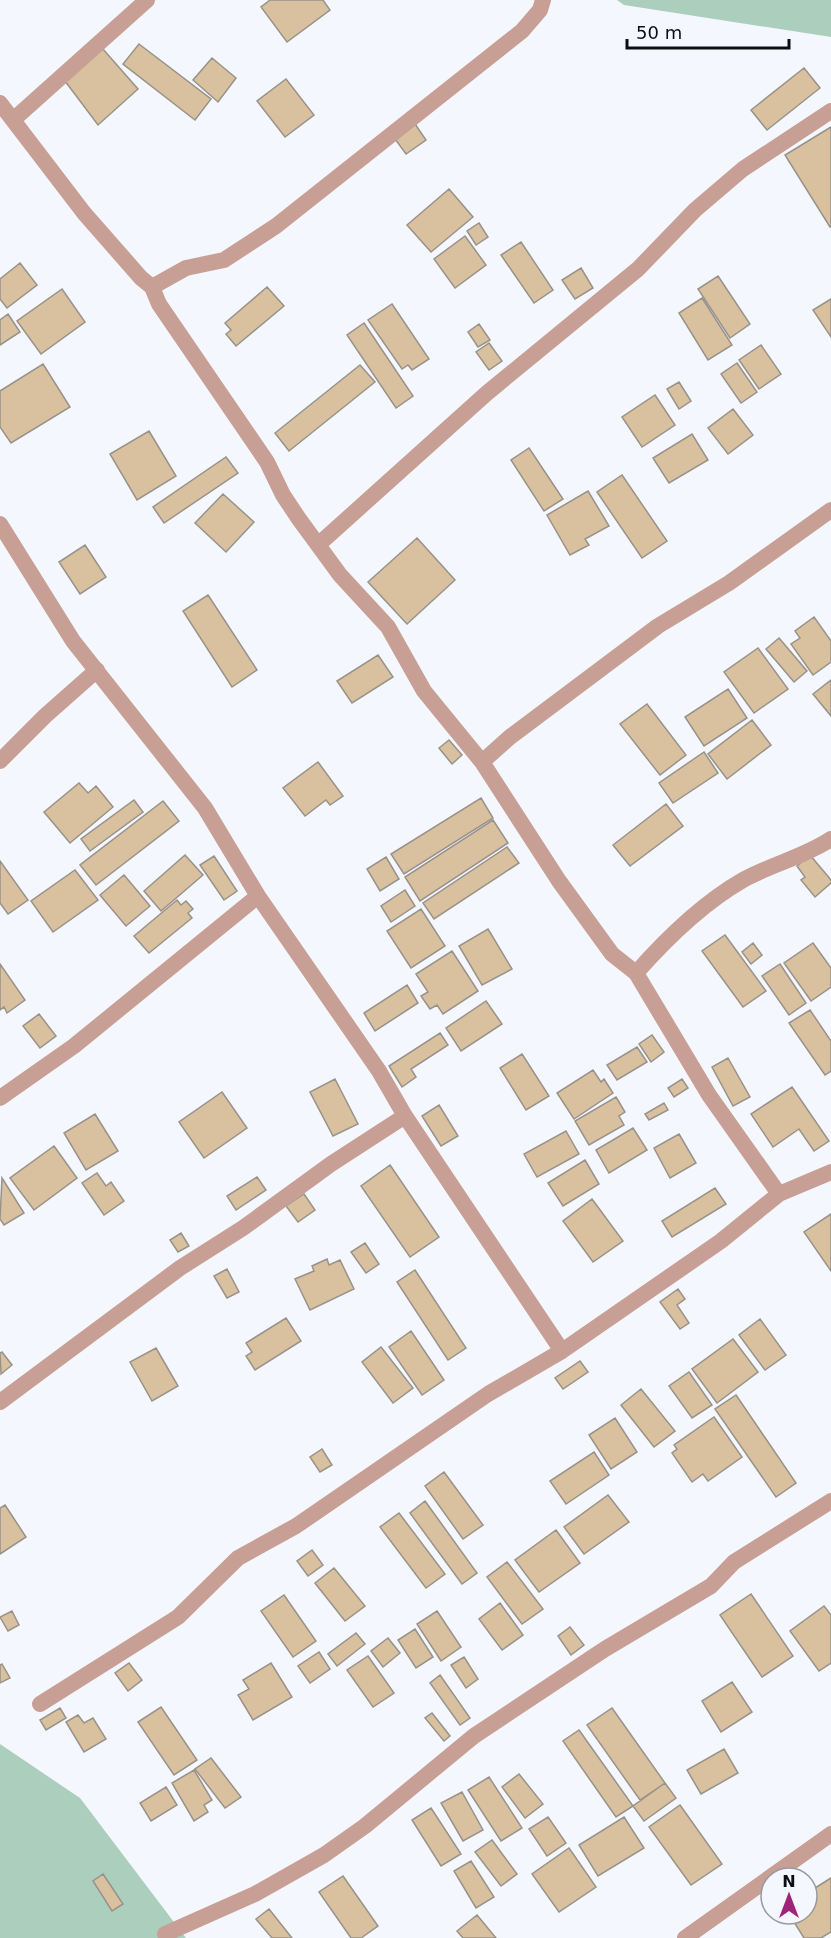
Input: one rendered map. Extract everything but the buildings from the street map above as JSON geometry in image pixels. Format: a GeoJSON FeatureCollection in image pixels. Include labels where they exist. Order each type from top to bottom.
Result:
{"type":"FeatureCollection","features":[{"type":"Feature","properties":{"kind":"street"},"geometry":{"type":"LineString","coordinates":[[13,120],[147,0]]}},
{"type":"Feature","properties":{"kind":"street"},"geometry":{"type":"LineString","coordinates":[[153,287],[186,267],[224,260],[276,226],[522,31],[540,10],[543,0]]}},
{"type":"Feature","properties":{"kind":"street"},"geometry":{"type":"LineString","coordinates":[[0,103],[84,213],[141,278],[153,287],[159,304],[267,462],[283,495],[340,575],[388,627],[424,691],[482,762],[559,881],[612,954],[636,974],[709,1095],[779,1194]]}},
{"type":"Feature","properties":{"kind":"street"},"geometry":{"type":"LineString","coordinates":[[319,544],[487,393],[638,269],[695,210],[743,169],[831,111]]}},
{"type":"Feature","properties":{"kind":"street"},"geometry":{"type":"LineString","coordinates":[[482,762],[510,737],[658,626],[729,583],[831,510]]}},
{"type":"Feature","properties":{"kind":"street"},"geometry":{"type":"LineString","coordinates":[[0,524],[73,641],[205,808],[258,896],[379,1071],[405,1116],[562,1351]]}},
{"type":"Feature","properties":{"kind":"street"},"geometry":{"type":"LineString","coordinates":[[0,761],[97,670]]}},
{"type":"Feature","properties":{"kind":"street"},"geometry":{"type":"LineString","coordinates":[[636,974],[655,952],[715,899],[743,880],[782,862],[795,859],[831,839]]}},
{"type":"Feature","properties":{"kind":"street"},"geometry":{"type":"LineString","coordinates":[[0,1098],[74,1046],[258,896]]}},
{"type":"Feature","properties":{"kind":"street"},"geometry":{"type":"LineString","coordinates":[[0,1402],[180,1268],[243,1228],[331,1164],[405,1116]]}},
{"type":"Feature","properties":{"kind":"street"},"geometry":{"type":"LineString","coordinates":[[40,1704],[178,1617],[238,1558],[296,1526],[488,1394],[562,1351],[721,1241],[779,1194],[831,1172]]}},
{"type":"Feature","properties":{"kind":"street"},"geometry":{"type":"LineString","coordinates":[[165,1934],[255,1894],[324,1855],[474,1736],[605,1649],[711,1586],[734,1562],[831,1501]]}},
{"type":"Feature","properties":{"kind":"street"},"geometry":{"type":"LineString","coordinates":[[685,1938],[831,1834]]}},
{"type":"Feature","properties":{"kind":"green space"},"geometry":{"type":"Polygon","coordinates":[[[617,0],[831,0],[831,37],[624,5],[617,0]]]}},
{"type":"Feature","properties":{"kind":"green space"},"geometry":{"type":"Polygon","coordinates":[[[0,1744],[80,1798],[186,1938],[0,1938],[0,1744]]]}}]}
